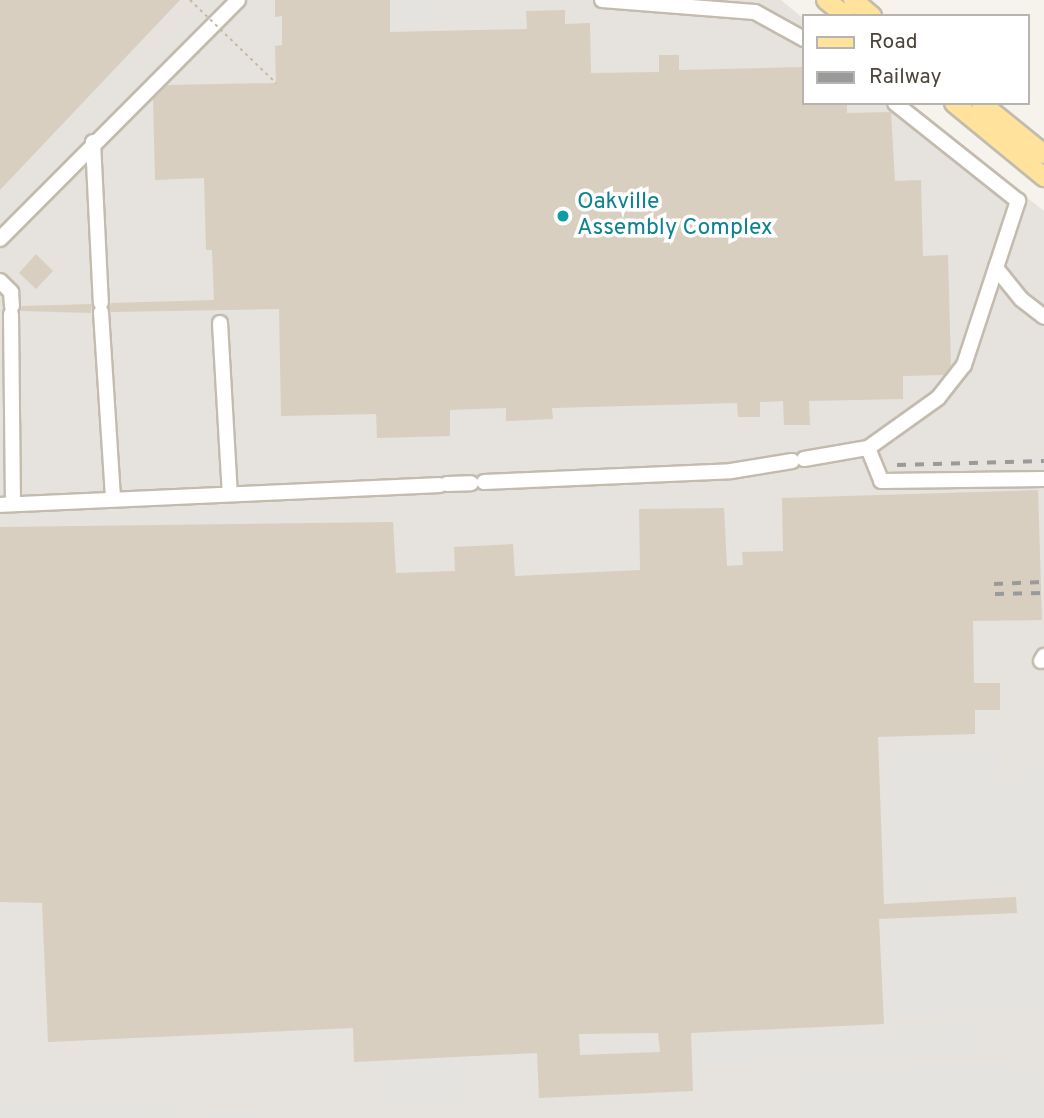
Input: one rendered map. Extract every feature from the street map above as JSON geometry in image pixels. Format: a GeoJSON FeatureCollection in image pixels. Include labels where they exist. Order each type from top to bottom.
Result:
{"type":"FeatureCollection","features":[{"type":"Feature","properties":{"kind":"main road"},"geometry":{"type":"LineString","coordinates":[[826,0],[843,14]]}},
{"type":"Feature","properties":{"kind":"main road"},"geometry":{"type":"LineString","coordinates":[[853,0],[870,14]]}},
{"type":"Feature","properties":{"kind":"main road"},"geometry":{"type":"LineString","coordinates":[[956,105],[1044,177]]}},
{"type":"Feature","properties":{"kind":"main road"},"geometry":{"type":"LineString","coordinates":[[983,105],[1044,154]]}},
{"type":"Feature","properties":{"kind":"lane"},"geometry":{"type":"LineString","coordinates":[[0,239],[93,142],[239,0]]}},
{"type":"Feature","properties":{"kind":"lane"},"geometry":{"type":"LineString","coordinates":[[602,0],[754,12],[802,39]]}},
{"type":"Feature","properties":{"kind":"lane"},"geometry":{"type":"LineString","coordinates":[[0,281],[10,292],[11,310],[6,505],[731,471],[868,448],[938,398],[964,365],[1018,201],[898,105]]}},
{"type":"Feature","properties":{"kind":"lane"},"geometry":{"type":"LineString","coordinates":[[93,142],[113,499]]}},
{"type":"Feature","properties":{"kind":"lane"},"geometry":{"type":"LineString","coordinates":[[996,268],[1021,299],[1044,317]]}},
{"type":"Feature","properties":{"kind":"lane"},"geometry":{"type":"LineString","coordinates":[[220,323],[230,494]]}},
{"type":"Feature","properties":{"kind":"lane"},"geometry":{"type":"LineString","coordinates":[[868,448],[881,481],[1044,479]]}},
{"type":"Feature","properties":{"kind":"path"},"geometry":{"type":"LineString","coordinates":[[190,0],[276,83]]}},
{"type":"Feature","properties":{"kind":"shaded area"},"geometry":{"type":"Polygon","coordinates":[[[0,0],[781,0],[802,17],[802,105],[912,105],[1044,211],[1044,1118],[0,1118],[0,0]]]}},
{"type":"Feature","properties":{"kind":"shaded area"},"geometry":{"type":"Polygon","coordinates":[[[402,0],[432,0],[432,20],[402,21],[402,0]]]}},
{"type":"Feature","properties":{"kind":"shaded area"},"geometry":{"type":"Polygon","coordinates":[[[999,749],[999,780],[1018,781],[1018,770],[1044,770],[1044,1038],[1042,1012],[894,1016],[887,923],[1024,920],[1021,889],[894,892],[887,755],[999,749]]]}},
{"type":"Feature","properties":{"kind":"shaded area"},"geometry":{"type":"Polygon","coordinates":[[[987,1025],[988,1053],[702,1065],[701,1037],[987,1025]]]}},
{"type":"Feature","properties":{"kind":"shaded area"},"geometry":{"type":"Polygon","coordinates":[[[475,1060],[476,1100],[382,1104],[381,1063],[475,1060]]]}},
{"type":"Feature","properties":{"kind":"shaded area"},"geometry":{"type":"Polygon","coordinates":[[[1035,1062],[1044,1084],[1044,1118],[796,1118],[795,1067],[1035,1062]]]}},
{"type":"Feature","properties":{"kind":"shaded area"},"geometry":{"type":"Polygon","coordinates":[[[5,1100],[263,1113],[263,1118],[0,1118],[5,1100]]]}},
{"type":"Feature","properties":{"kind":"building"},"geometry":{"type":"Polygon","coordinates":[[[0,0],[180,0],[0,190],[0,0]]]}},
{"type":"Feature","properties":{"kind":"building","name":"Oakville Assembly Complex"},"geometry":{"type":"Polygon","coordinates":[[[275,0],[390,0],[390,32],[527,29],[526,11],[565,10],[565,24],[590,23],[591,73],[659,72],[659,55],[679,55],[679,70],[802,67],[802,105],[847,105],[847,113],[891,112],[895,181],[921,180],[923,256],[948,255],[951,366],[944,375],[903,376],[903,399],[809,401],[810,425],[784,425],[783,401],[760,402],[760,417],[738,417],[737,403],[552,408],[553,419],[506,421],[506,408],[450,410],[450,436],[377,438],[376,414],[281,416],[279,309],[111,312],[109,308],[111,303],[214,300],[212,250],[206,250],[204,178],[155,180],[153,99],[167,85],[276,83],[275,46],[282,45],[282,16],[275,17],[275,0]]]}},
{"type":"Feature","properties":{"kind":"building"},"geometry":{"type":"Polygon","coordinates":[[[36,254],[53,271],[36,289],[19,273],[36,254]]]}},
{"type":"Feature","properties":{"kind":"building"},"geometry":{"type":"Polygon","coordinates":[[[92,304],[91,313],[20,311],[22,306],[92,304]]]}},
{"type":"Feature","properties":{"kind":"building"},"geometry":{"type":"Polygon","coordinates":[[[1038,490],[1042,620],[973,621],[974,683],[1000,683],[1000,710],[975,710],[975,734],[878,737],[884,904],[1016,897],[1017,913],[879,919],[884,1024],[691,1033],[693,1091],[539,1098],[537,1053],[354,1062],[353,1028],[48,1042],[42,903],[0,902],[0,527],[393,522],[396,573],[455,571],[454,547],[513,544],[515,576],[640,570],[639,509],[724,508],[727,566],[743,565],[742,552],[783,551],[782,498],[1038,490]],[[658,1033],[579,1034],[580,1055],[660,1052],[658,1033]]]}},
{"type":"Feature","properties":{"kind":"railway"},"geometry":{"type":"LineString","coordinates":[[897,465],[1044,461]]}},
{"type":"Feature","properties":{"kind":"railway"},"geometry":{"type":"LineString","coordinates":[[994,584],[1044,582]]}},
{"type":"Feature","properties":{"kind":"railway"},"geometry":{"type":"LineString","coordinates":[[995,594],[1044,593]]}},
{"type":"Feature","properties":{"kind":"place","name":"Oakville Assembly Complex"},"geometry":{"type":"Point","coordinates":[563,216]}}]}
